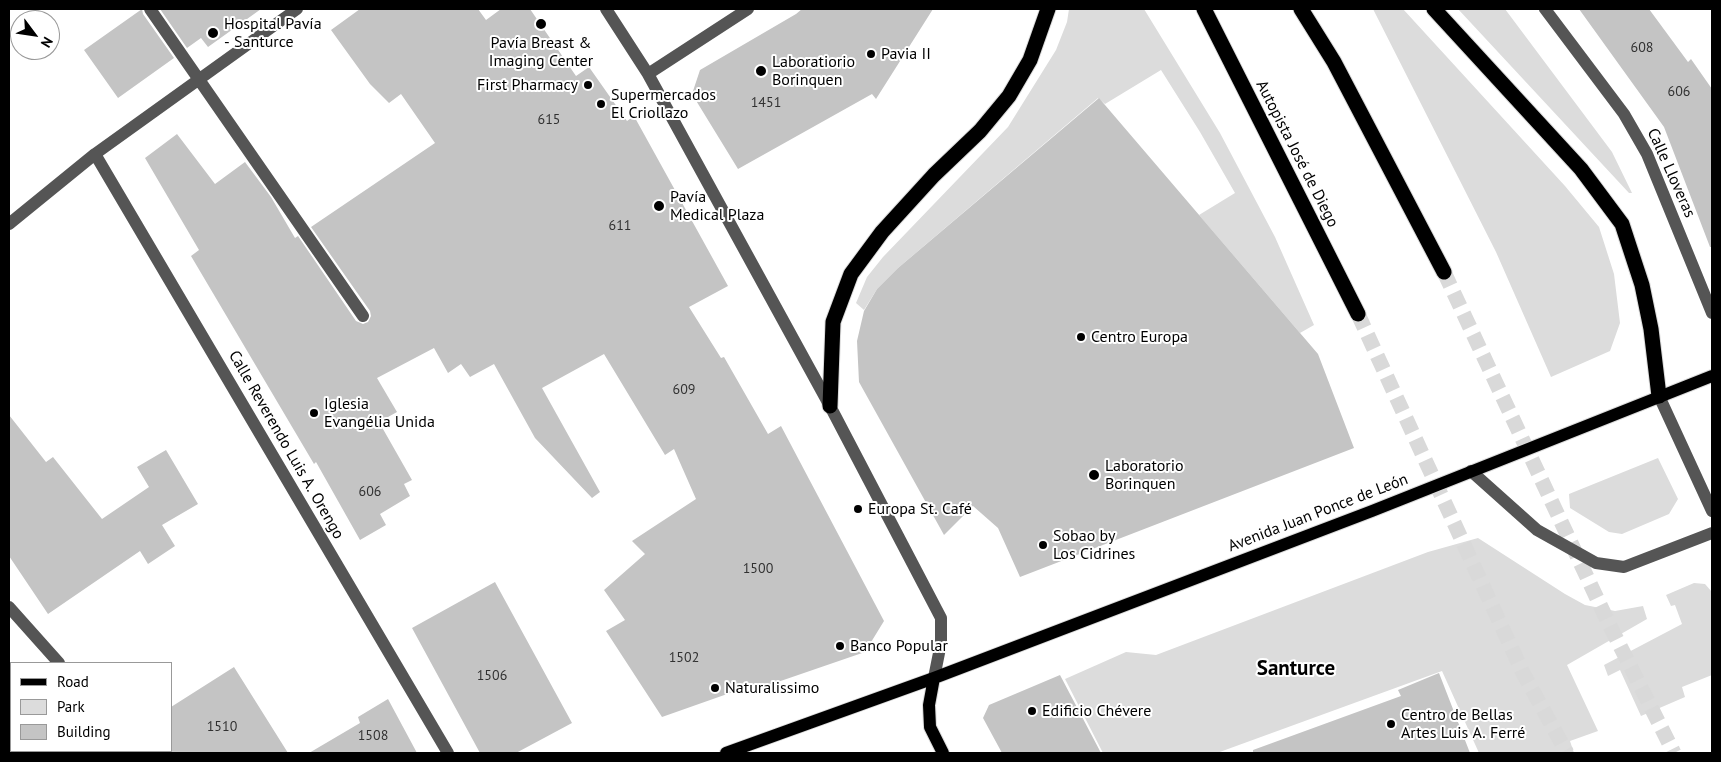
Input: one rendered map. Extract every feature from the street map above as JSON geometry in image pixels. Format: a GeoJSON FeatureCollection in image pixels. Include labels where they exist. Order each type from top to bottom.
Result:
{"type":"FeatureCollection","features":[{"type":"Feature","properties":{"kind":"highway"},"geometry":{"type":"LineString","coordinates":[[830,406],[833,322],[851,274],[882,232],[934,176],[980,131],[1009,96],[1030,60],[1048,9]]}},
{"type":"Feature","properties":{"kind":"highway","name":"Autopista José de Diego"},"geometry":{"type":"LineString","coordinates":[[1204,9],[1358,314]]}},
{"type":"Feature","properties":{"kind":"highway"},"geometry":{"type":"LineString","coordinates":[[1301,9],[1334,62],[1444,272]]}},
{"type":"Feature","properties":{"kind":"highway"},"geometry":{"type":"LineString","coordinates":[[1434,9],[1581,169],[1622,224],[1642,285],[1651,329],[1658,396]]}},
{"type":"Feature","properties":{"kind":"main road","name":"Avenida Juan Ponce de León"},"geometry":{"type":"LineString","coordinates":[[726,753],[934,678],[1372,511],[1712,376]]}},
{"type":"Feature","properties":{"kind":"main road"},"geometry":{"type":"LineString","coordinates":[[934,678],[929,705],[930,727],[943,753]]}},
{"type":"Feature","properties":{"kind":"street"},"geometry":{"type":"LineString","coordinates":[[150,9],[363,316]]}},
{"type":"Feature","properties":{"kind":"street"},"geometry":{"type":"LineString","coordinates":[[9,224],[95,154],[297,9]]}},
{"type":"Feature","properties":{"kind":"street"},"geometry":{"type":"LineString","coordinates":[[606,9],[648,74],[830,406],[941,618],[941,643],[934,678]]}},
{"type":"Feature","properties":{"kind":"street"},"geometry":{"type":"LineString","coordinates":[[648,74],[748,9]]}},
{"type":"Feature","properties":{"kind":"street","name":"Calle Lloveras"},"geometry":{"type":"LineString","coordinates":[[1545,9],[1624,114],[1648,154],[1712,313]]}},
{"type":"Feature","properties":{"kind":"street","name":"Calle Reverendo Luis A. Orengo"},"geometry":{"type":"LineString","coordinates":[[95,154],[448,753]]}},
{"type":"Feature","properties":{"kind":"street"},"geometry":{"type":"LineString","coordinates":[[1658,396],[1712,511]]}},
{"type":"Feature","properties":{"kind":"street"},"geometry":{"type":"LineString","coordinates":[[1471,471],[1537,530],[1596,563],[1624,567],[1712,533]]}},
{"type":"Feature","properties":{"kind":"street"},"geometry":{"type":"LineString","coordinates":[[9,607],[59,662]]}},
{"type":"Feature","properties":{"kind":"green space"},"geometry":{"type":"Polygon","coordinates":[[[1069,9],[1144,9],[1220,133],[1275,237],[1314,325],[1300,333],[1199,215],[1235,193],[1161,70],[1105,104],[1098,98],[898,268],[877,289],[864,310],[856,303],[867,277],[883,257],[1008,127],[1056,50],[1067,22],[1069,9]]]}},
{"type":"Feature","properties":{"kind":"green space"},"geometry":{"type":"Polygon","coordinates":[[[1373,9],[1403,9],[1565,186],[1599,227],[1614,274],[1620,323],[1610,351],[1551,377],[1496,252],[1373,9]]]}},
{"type":"Feature","properties":{"kind":"green space"},"geometry":{"type":"Polygon","coordinates":[[[1458,9],[1505,9],[1612,152],[1632,193],[1629,193],[1458,9]]]}},
{"type":"Feature","properties":{"kind":"green space"},"geometry":{"type":"Polygon","coordinates":[[[1658,458],[1678,499],[1669,514],[1622,534],[1609,532],[1570,508],[1569,494],[1658,458]]]}},
{"type":"Feature","properties":{"kind":"green space"},"geometry":{"type":"Polygon","coordinates":[[[1478,538],[1585,605],[1615,611],[1643,606],[1647,619],[1567,665],[1598,731],[1570,741],[1574,753],[1479,753],[1442,671],[1217,753],[1103,753],[1065,679],[1126,652],[1156,655],[1428,552],[1478,538]]]}},
{"type":"Feature","properties":{"kind":"green space"},"geometry":{"type":"Polygon","coordinates":[[[1694,583],[1705,584],[1712,592],[1712,675],[1682,687],[1685,697],[1641,716],[1620,670],[1608,676],[1604,665],[1682,624],[1675,605],[1671,606],[1666,595],[1694,583]]]}},
{"type":"Feature","properties":{"kind":"building"},"geometry":{"type":"Polygon","coordinates":[[[142,9],[143,14],[174,58],[118,98],[84,50],[142,9]]]}},
{"type":"Feature","properties":{"kind":"building","name":"Hospital Pavía - Santurce"},"geometry":{"type":"Polygon","coordinates":[[[160,9],[261,9],[208,47],[201,38],[187,48],[160,9]]]}},
{"type":"Feature","properties":{"kind":"building"},"geometry":{"type":"Polygon","coordinates":[[[360,9],[478,9],[486,20],[501,9],[530,9],[576,76],[589,67],[627,121],[634,116],[728,286],[689,307],[721,358],[724,357],[768,434],[781,426],[884,621],[865,652],[769,685],[747,687],[662,717],[606,631],[625,620],[604,590],[645,554],[632,541],[696,499],[674,449],[665,455],[604,354],[542,388],[600,492],[592,498],[535,438],[494,364],[470,377],[461,364],[448,373],[434,348],[377,378],[397,412],[379,422],[412,480],[404,484],[410,496],[380,514],[386,525],[360,540],[316,462],[314,464],[191,256],[199,250],[145,158],[177,134],[215,184],[245,162],[271,197],[295,238],[298,236],[356,321],[363,324],[368,322],[371,316],[370,311],[311,227],[435,143],[401,94],[389,103],[370,84],[331,30],[360,9]]]}},
{"type":"Feature","properties":{"kind":"building"},"geometry":{"type":"Polygon","coordinates":[[[802,9],[933,9],[876,99],[872,94],[738,169],[692,94],[700,70],[802,9]]]}},
{"type":"Feature","properties":{"kind":"building"},"geometry":{"type":"Polygon","coordinates":[[[1579,9],[1649,9],[1688,62],[1691,59],[1712,89],[1712,247],[1710,247],[1664,127],[1579,9]]]}},
{"type":"Feature","properties":{"kind":"building","name":"Centro Europa"},"geometry":{"type":"Polygon","coordinates":[[[1099,98],[1318,354],[1354,448],[1020,577],[998,528],[973,506],[944,535],[859,382],[857,341],[864,311],[877,289],[898,268],[1099,98]]]}},
{"type":"Feature","properties":{"kind":"building"},"geometry":{"type":"Polygon","coordinates":[[[9,415],[46,462],[53,457],[102,519],[149,487],[137,467],[166,450],[198,504],[162,525],[175,546],[148,564],[140,551],[48,614],[9,556],[9,415]]]}},
{"type":"Feature","properties":{"kind":"building"},"geometry":{"type":"Polygon","coordinates":[[[495,582],[572,723],[516,753],[480,753],[412,628],[495,582]]]}},
{"type":"Feature","properties":{"kind":"building"},"geometry":{"type":"Polygon","coordinates":[[[234,667],[288,753],[171,753],[172,706],[234,667]]]}},
{"type":"Feature","properties":{"kind":"building","name":"Centro de Bellas Artes Luis A. Ferré"},"geometry":{"type":"Polygon","coordinates":[[[1439,673],[1470,753],[1253,753],[1253,750],[1401,696],[1398,690],[1439,673]]]}},
{"type":"Feature","properties":{"kind":"building","name":"Edificio Chévere"},"geometry":{"type":"Polygon","coordinates":[[[1060,675],[1101,753],[1002,753],[983,718],[989,705],[1060,675]]]}},
{"type":"Feature","properties":{"kind":"building"},"geometry":{"type":"Polygon","coordinates":[[[388,699],[417,753],[309,753],[360,723],[358,717],[388,699]]]}},
{"type":"Feature","properties":{"kind":"tunnel"},"geometry":{"type":"LineString","coordinates":[[1444,272],[1609,624],[1674,753]]}},
{"type":"Feature","properties":{"kind":"tunnel"},"geometry":{"type":"LineString","coordinates":[[1358,314],[1523,673],[1567,753]]}},
{"type":"Feature","properties":{"kind":"place","name":"Pavía Breast & Imaging Center"},"geometry":{"type":"Point","coordinates":[541,24]}},
{"type":"Feature","properties":{"kind":"place","name":"Hospital Pavía - Santurce"},"geometry":{"type":"Point","coordinates":[213,33]}},
{"type":"Feature","properties":{"kind":"place","name":"Pavia II"},"geometry":{"type":"Point","coordinates":[871,54]}},
{"type":"Feature","properties":{"kind":"place","name":"Laboratiorio Borinquen"},"geometry":{"type":"Point","coordinates":[761,71]}},
{"type":"Feature","properties":{"kind":"place","name":"First Pharmacy"},"geometry":{"type":"Point","coordinates":[588,85]}},
{"type":"Feature","properties":{"kind":"place","name":"Supermercados El Criollazo"},"geometry":{"type":"Point","coordinates":[601,104]}},
{"type":"Feature","properties":{"kind":"place","name":"Pavía Medical Plaza"},"geometry":{"type":"Point","coordinates":[659,206]}},
{"type":"Feature","properties":{"kind":"place","name":"Centro Europa"},"geometry":{"type":"Point","coordinates":[1081,337]}},
{"type":"Feature","properties":{"kind":"place","name":"Iglesia Evangélia Unida"},"geometry":{"type":"Point","coordinates":[314,413]}},
{"type":"Feature","properties":{"kind":"place","name":"Laboratorio Borinquen"},"geometry":{"type":"Point","coordinates":[1094,475]}},
{"type":"Feature","properties":{"kind":"place","name":"Europa St. Café"},"geometry":{"type":"Point","coordinates":[858,509]}},
{"type":"Feature","properties":{"kind":"place","name":"Sobao by Los Cidrines"},"geometry":{"type":"Point","coordinates":[1043,545]}},
{"type":"Feature","properties":{"kind":"place","name":"Banco Popular"},"geometry":{"type":"Point","coordinates":[840,646]}},
{"type":"Feature","properties":{"kind":"place","name":"Naturalissimo"},"geometry":{"type":"Point","coordinates":[715,688]}},
{"type":"Feature","properties":{"kind":"place","name":"Edificio Chévere"},"geometry":{"type":"Point","coordinates":[1032,711]}},
{"type":"Feature","properties":{"kind":"place","name":"Centro de Bellas Artes Luis A. Ferré"},"geometry":{"type":"Point","coordinates":[1391,724]}},
{"type":"Feature","properties":{"kind":"district","name":"Santurce"},"geometry":{"type":"Point","coordinates":[1296,669]}}]}
